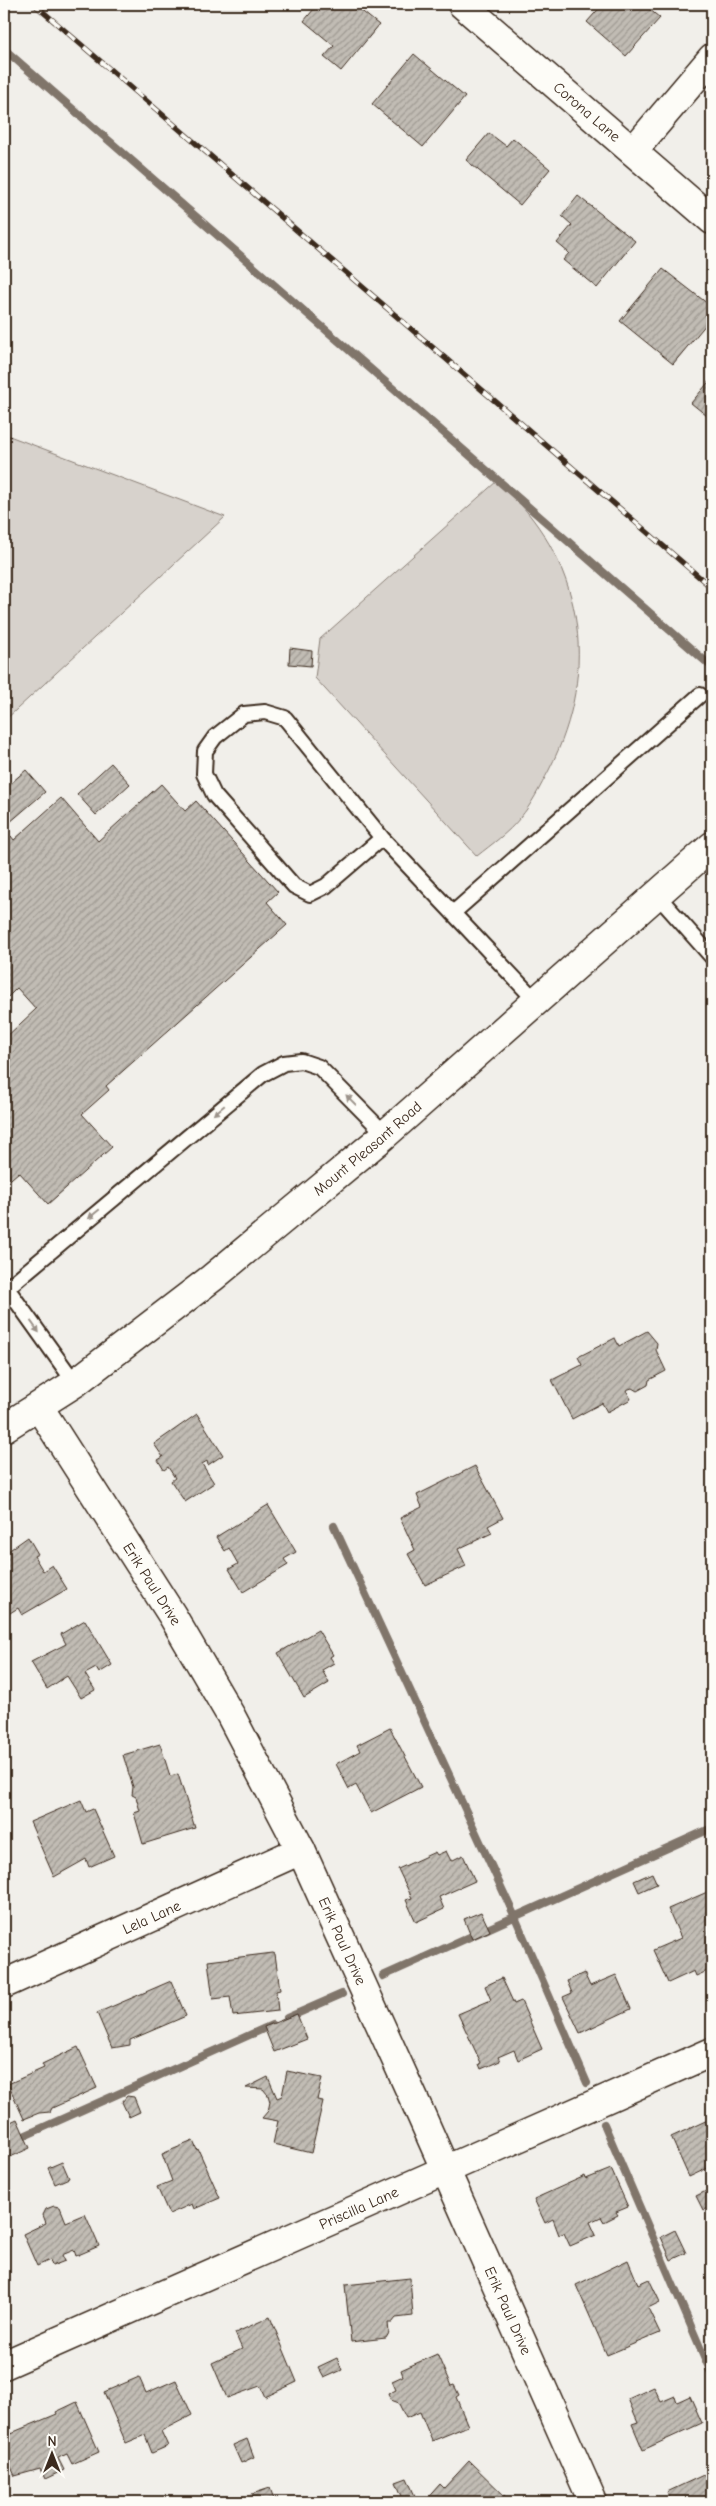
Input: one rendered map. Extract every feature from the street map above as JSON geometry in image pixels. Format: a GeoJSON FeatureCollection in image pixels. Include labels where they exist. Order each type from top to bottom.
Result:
{"type":"FeatureCollection","features":[{"type":"Feature","properties":{"kind":"main road","name":"Corona Lane"},"geometry":{"type":"LineString","coordinates":[[462,4],[712,220]]}},
{"type":"Feature","properties":{"kind":"main road"},"geometry":{"type":"LineString","coordinates":[[633,151],[712,58]]}},
{"type":"Feature","properties":{"kind":"main road","name":"Mount Pleasant Road"},"geometry":{"type":"LineString","coordinates":[[4,1428],[75,1383],[150,1328],[386,1135],[712,846]]}},
{"type":"Feature","properties":{"kind":"main road","name":"Erik Paul Drive"},"geometry":{"type":"LineString","coordinates":[[39,1407],[172,1615],[231,1716],[301,1850],[593,2502]]}},
{"type":"Feature","properties":{"kind":"main road","name":"Lela Lane"},"geometry":{"type":"LineString","coordinates":[[4,1984],[301,1850]]}},
{"type":"Feature","properties":{"kind":"main road","name":"Priscilla Lane"},"geometry":{"type":"LineString","coordinates":[[4,2365],[712,2052]]}},
{"type":"Feature","properties":{"kind":"lane"},"geometry":{"type":"LineString","coordinates":[[453,913],[700,695]]}},
{"type":"Feature","properties":{"kind":"lane"},"geometry":{"type":"LineString","coordinates":[[382,838],[326,886],[310,894],[294,886],[214,795],[204,774],[205,751],[215,737],[244,714],[265,712],[285,718],[382,838],[536,1001]]}},
{"type":"Feature","properties":{"kind":"lane"},"geometry":{"type":"LineString","coordinates":[[657,895],[712,957]]}},
{"type":"Feature","properties":{"kind":"lane"},"geometry":{"type":"LineString","coordinates":[[75,1383],[6,1288],[263,1074],[284,1063],[301,1061],[319,1067],[386,1135]]}},
{"type":"Feature","properties":{"kind":"shaded area"},"geometry":{"type":"Polygon","coordinates":[[[4,434],[225,517],[4,721],[4,434]]]}},
{"type":"Feature","properties":{"kind":"shaded area"},"geometry":{"type":"Polygon","coordinates":[[[497,481],[526,511],[549,544],[565,579],[575,616],[578,654],[575,692],[565,731],[549,770],[520,818],[477,856],[315,678],[320,639],[497,481]]]}},
{"type":"Feature","properties":{"kind":"building"},"geometry":{"type":"Polygon","coordinates":[[[318,4],[353,4],[379,25],[341,71],[324,57],[334,46],[304,21],[318,4]]]}},
{"type":"Feature","properties":{"kind":"building"},"geometry":{"type":"Polygon","coordinates":[[[603,4],[643,4],[660,18],[626,56],[587,22],[603,4]]]}},
{"type":"Feature","properties":{"kind":"building"},"geometry":{"type":"Polygon","coordinates":[[[414,54],[465,97],[423,147],[372,104],[414,54]]]}},
{"type":"Feature","properties":{"kind":"building"},"geometry":{"type":"Polygon","coordinates":[[[489,133],[506,146],[513,138],[550,169],[520,205],[466,160],[489,133]]]}},
{"type":"Feature","properties":{"kind":"building"},"geometry":{"type":"Polygon","coordinates":[[[578,196],[635,241],[597,288],[563,260],[569,253],[557,243],[572,225],[562,216],[578,196]]]}},
{"type":"Feature","properties":{"kind":"building"},"geometry":{"type":"Polygon","coordinates":[[[663,269],[712,307],[712,317],[673,364],[620,321],[663,269]]]}},
{"type":"Feature","properties":{"kind":"building"},"geometry":{"type":"Polygon","coordinates":[[[712,378],[712,420],[691,403],[712,378]]]}},
{"type":"Feature","properties":{"kind":"building"},"geometry":{"type":"Polygon","coordinates":[[[290,648],[312,651],[311,666],[289,664],[290,648]]]}},
{"type":"Feature","properties":{"kind":"building"},"geometry":{"type":"Polygon","coordinates":[[[111,763],[130,784],[96,815],[77,794],[111,763]]]}},
{"type":"Feature","properties":{"kind":"building"},"geometry":{"type":"Polygon","coordinates":[[[26,770],[45,792],[9,823],[4,817],[4,789],[26,770]]]}},
{"type":"Feature","properties":{"kind":"building"},"geometry":{"type":"Polygon","coordinates":[[[161,784],[185,811],[196,801],[278,892],[267,902],[287,925],[106,1086],[109,1090],[82,1114],[112,1147],[48,1204],[19,1172],[4,1185],[4,1039],[36,1009],[17,988],[4,1001],[4,843],[11,836],[14,840],[61,798],[98,841],[161,784]]]}},
{"type":"Feature","properties":{"kind":"building"},"geometry":{"type":"Polygon","coordinates":[[[647,1331],[657,1343],[656,1350],[666,1371],[649,1380],[648,1385],[637,1391],[632,1388],[626,1390],[631,1399],[607,1412],[602,1403],[572,1419],[552,1380],[582,1365],[578,1357],[615,1338],[619,1346],[647,1331]]]}},
{"type":"Feature","properties":{"kind":"building"},"geometry":{"type":"Polygon","coordinates":[[[197,1414],[223,1455],[208,1465],[207,1461],[202,1464],[214,1483],[185,1502],[171,1481],[175,1478],[168,1467],[164,1470],[158,1460],[163,1457],[154,1444],[197,1414]]]}},
{"type":"Feature","properties":{"kind":"building"},"geometry":{"type":"Polygon","coordinates":[[[475,1466],[503,1518],[488,1526],[492,1533],[458,1549],[466,1566],[425,1585],[408,1554],[415,1550],[400,1518],[422,1507],[417,1495],[475,1466]]]}},
{"type":"Feature","properties":{"kind":"building"},"geometry":{"type":"Polygon","coordinates":[[[268,1505],[296,1552],[284,1559],[288,1565],[243,1592],[229,1569],[238,1564],[229,1548],[225,1551],[216,1537],[268,1505]]]}},
{"type":"Feature","properties":{"kind":"building"},"geometry":{"type":"Polygon","coordinates":[[[28,1537],[38,1554],[34,1556],[43,1571],[52,1565],[67,1589],[22,1615],[18,1608],[5,1616],[4,1554],[28,1537]]]}},
{"type":"Feature","properties":{"kind":"building"},"geometry":{"type":"Polygon","coordinates":[[[85,1620],[112,1665],[99,1673],[96,1668],[85,1674],[95,1690],[81,1698],[67,1676],[47,1689],[31,1662],[66,1644],[61,1634],[85,1620]]]}},
{"type":"Feature","properties":{"kind":"building"},"geometry":{"type":"Polygon","coordinates":[[[318,1630],[333,1655],[330,1657],[334,1663],[322,1670],[329,1683],[304,1698],[278,1653],[318,1630]]]}},
{"type":"Feature","properties":{"kind":"building"},"geometry":{"type":"Polygon","coordinates":[[[390,1728],[421,1787],[371,1813],[356,1785],[349,1789],[336,1764],[360,1751],[357,1745],[390,1728]]]}},
{"type":"Feature","properties":{"kind":"building"},"geometry":{"type":"Polygon","coordinates":[[[160,1744],[170,1776],[178,1774],[195,1828],[143,1844],[134,1813],[140,1811],[136,1797],[132,1795],[133,1787],[123,1755],[160,1744]]]}},
{"type":"Feature","properties":{"kind":"building"},"geometry":{"type":"Polygon","coordinates":[[[81,1800],[86,1812],[93,1809],[114,1856],[89,1867],[86,1859],[54,1877],[30,1822],[81,1800]]]}},
{"type":"Feature","properties":{"kind":"building"},"geometry":{"type":"Polygon","coordinates":[[[446,1851],[451,1861],[463,1855],[475,1881],[439,1897],[444,1909],[416,1922],[406,1900],[412,1898],[398,1869],[435,1852],[437,1855],[446,1851]]]}},
{"type":"Feature","properties":{"kind":"building"},"geometry":{"type":"Polygon","coordinates":[[[652,1873],[657,1884],[639,1892],[634,1881],[652,1873]]]}},
{"type":"Feature","properties":{"kind":"building"},"geometry":{"type":"Polygon","coordinates":[[[712,1890],[712,1969],[696,1976],[694,1971],[668,1983],[653,1950],[681,1938],[668,1909],[712,1890]]]}},
{"type":"Feature","properties":{"kind":"building"},"geometry":{"type":"Polygon","coordinates":[[[481,1912],[490,1931],[472,1939],[464,1919],[481,1912]]]}},
{"type":"Feature","properties":{"kind":"building"},"geometry":{"type":"Polygon","coordinates":[[[275,1954],[280,1990],[276,1991],[278,2011],[233,2016],[230,1997],[213,1999],[208,1961],[275,1954]]]}},
{"type":"Feature","properties":{"kind":"building"},"geometry":{"type":"Polygon","coordinates":[[[584,1973],[590,1986],[616,1975],[631,2009],[580,2033],[563,1997],[572,1993],[567,1981],[584,1973]]]}},
{"type":"Feature","properties":{"kind":"building"},"geometry":{"type":"Polygon","coordinates":[[[502,1978],[514,2004],[521,2001],[542,2049],[518,2060],[514,2050],[498,2057],[500,2061],[481,2069],[479,2064],[481,2063],[458,2014],[491,2000],[485,1986],[502,1978]]]}},
{"type":"Feature","properties":{"kind":"building"},"geometry":{"type":"Polygon","coordinates":[[[171,1981],[186,2016],[130,2040],[130,2045],[112,2048],[97,2013],[171,1981]]]}},
{"type":"Feature","properties":{"kind":"building"},"geometry":{"type":"Polygon","coordinates":[[[297,2014],[307,2039],[274,2052],[264,2027],[297,2014]]]}},
{"type":"Feature","properties":{"kind":"building"},"geometry":{"type":"Polygon","coordinates":[[[78,2047],[97,2088],[52,2108],[50,2112],[39,2113],[24,2119],[8,2084],[44,2068],[42,2064],[78,2047]]]}},
{"type":"Feature","properties":{"kind":"building"},"geometry":{"type":"Polygon","coordinates":[[[287,2071],[322,2078],[317,2100],[323,2101],[311,2153],[273,2144],[278,2121],[262,2118],[268,2111],[270,2102],[268,2095],[263,2089],[246,2088],[268,2077],[277,2098],[282,2096],[287,2071]]]}},
{"type":"Feature","properties":{"kind":"building"},"geometry":{"type":"Polygon","coordinates":[[[127,2096],[134,2097],[140,2112],[129,2117],[122,2102],[127,2096]]]}},
{"type":"Feature","properties":{"kind":"building"},"geometry":{"type":"Polygon","coordinates":[[[712,2118],[712,2166],[689,2177],[671,2137],[712,2118]]]}},
{"type":"Feature","properties":{"kind":"building"},"geometry":{"type":"Polygon","coordinates":[[[17,2119],[30,2148],[4,2160],[4,2125],[17,2119]]]}},
{"type":"Feature","properties":{"kind":"building"},"geometry":{"type":"Polygon","coordinates":[[[193,2141],[220,2198],[194,2209],[192,2204],[169,2214],[157,2187],[172,2181],[162,2154],[193,2141]]]}},
{"type":"Feature","properties":{"kind":"building"},"geometry":{"type":"Polygon","coordinates":[[[62,2162],[69,2178],[55,2184],[48,2168],[62,2162]]]}},
{"type":"Feature","properties":{"kind":"building"},"geometry":{"type":"Polygon","coordinates":[[[611,2169],[628,2207],[616,2212],[618,2215],[604,2222],[601,2217],[590,2222],[596,2235],[570,2246],[564,2233],[559,2235],[553,2219],[545,2223],[534,2199],[585,2176],[586,2179],[611,2169]]]}},
{"type":"Feature","properties":{"kind":"building"},"geometry":{"type":"Polygon","coordinates":[[[712,2188],[712,2206],[703,2210],[696,2196],[712,2188]]]}},
{"type":"Feature","properties":{"kind":"building"},"geometry":{"type":"Polygon","coordinates":[[[54,2206],[60,2207],[66,2222],[85,2214],[99,2246],[76,2256],[74,2250],[62,2255],[65,2261],[52,2266],[50,2260],[37,2266],[23,2234],[46,2223],[43,2215],[46,2209],[54,2206]]]}},
{"type":"Feature","properties":{"kind":"building"},"geometry":{"type":"Polygon","coordinates":[[[675,2230],[686,2253],[671,2260],[661,2237],[675,2230]]]}},
{"type":"Feature","properties":{"kind":"building"},"geometry":{"type":"Polygon","coordinates":[[[628,2260],[638,2284],[649,2279],[660,2302],[648,2308],[660,2333],[607,2355],[576,2285],[628,2260]]]}},
{"type":"Feature","properties":{"kind":"building"},"geometry":{"type":"Polygon","coordinates":[[[410,2278],[413,2316],[396,2318],[392,2323],[388,2323],[389,2333],[386,2338],[351,2342],[345,2285],[410,2278]]]}},
{"type":"Feature","properties":{"kind":"building"},"geometry":{"type":"Polygon","coordinates":[[[270,2317],[297,2382],[265,2397],[260,2386],[227,2398],[212,2363],[242,2349],[235,2333],[270,2317]]]}},
{"type":"Feature","properties":{"kind":"building"},"geometry":{"type":"Polygon","coordinates":[[[437,2354],[451,2386],[454,2385],[459,2395],[456,2397],[468,2426],[432,2441],[420,2412],[406,2418],[399,2404],[391,2401],[388,2394],[396,2390],[392,2381],[403,2376],[401,2370],[437,2354]]]}},
{"type":"Feature","properties":{"kind":"building"},"geometry":{"type":"Polygon","coordinates":[[[337,2358],[342,2370],[324,2378],[318,2367],[337,2358]]]}},
{"type":"Feature","properties":{"kind":"building"},"geometry":{"type":"Polygon","coordinates":[[[139,2377],[146,2393],[176,2380],[192,2415],[161,2431],[168,2446],[152,2453],[145,2435],[126,2443],[104,2392],[139,2377]]]}},
{"type":"Feature","properties":{"kind":"building"},"geometry":{"type":"Polygon","coordinates":[[[654,2387],[661,2402],[675,2396],[677,2402],[690,2396],[702,2423],[643,2450],[632,2424],[638,2422],[628,2399],[654,2387]]]}},
{"type":"Feature","properties":{"kind":"building"},"geometry":{"type":"Polygon","coordinates":[[[77,2402],[99,2452],[72,2464],[67,2454],[58,2458],[64,2470],[45,2479],[40,2469],[15,2476],[4,2451],[4,2436],[57,2414],[56,2412],[77,2402]]]}},
{"type":"Feature","properties":{"kind":"building"},"geometry":{"type":"Polygon","coordinates":[[[247,2439],[254,2457],[241,2463],[233,2445],[247,2439]]]}},
{"type":"Feature","properties":{"kind":"building"},"geometry":{"type":"Polygon","coordinates":[[[469,2461],[511,2502],[424,2502],[440,2484],[444,2488],[469,2461]]]}},
{"type":"Feature","properties":{"kind":"building"},"geometry":{"type":"Polygon","coordinates":[[[712,2471],[712,2502],[672,2502],[667,2492],[712,2471]]]}},
{"type":"Feature","properties":{"kind":"building"},"geometry":{"type":"Polygon","coordinates":[[[407,2478],[415,2496],[404,2501],[396,2482],[407,2478]]]}},
{"type":"Feature","properties":{"kind":"building"},"geometry":{"type":"Polygon","coordinates":[[[270,2488],[275,2502],[255,2502],[252,2494],[270,2488]]]}},
{"type":"Feature","properties":{"kind":"waterway"},"geometry":{"type":"LineString","coordinates":[[4,49],[712,667]]}},
{"type":"Feature","properties":{"kind":"waterway"},"geometry":{"type":"LineString","coordinates":[[334,1526],[515,1917],[587,2083]]}},
{"type":"Feature","properties":{"kind":"waterway"},"geometry":{"type":"LineString","coordinates":[[383,1976],[712,1828]]}},
{"type":"Feature","properties":{"kind":"waterway"},"geometry":{"type":"LineString","coordinates":[[287,2018],[342,1994]]}},
{"type":"Feature","properties":{"kind":"waterway"},"geometry":{"type":"LineString","coordinates":[[4,2145],[272,2025]]}},
{"type":"Feature","properties":{"kind":"waterway"},"geometry":{"type":"LineString","coordinates":[[604,2124],[712,2375]]}},
{"type":"Feature","properties":{"kind":"railway"},"geometry":{"type":"LineString","coordinates":[[34,4],[712,588]]}}]}
